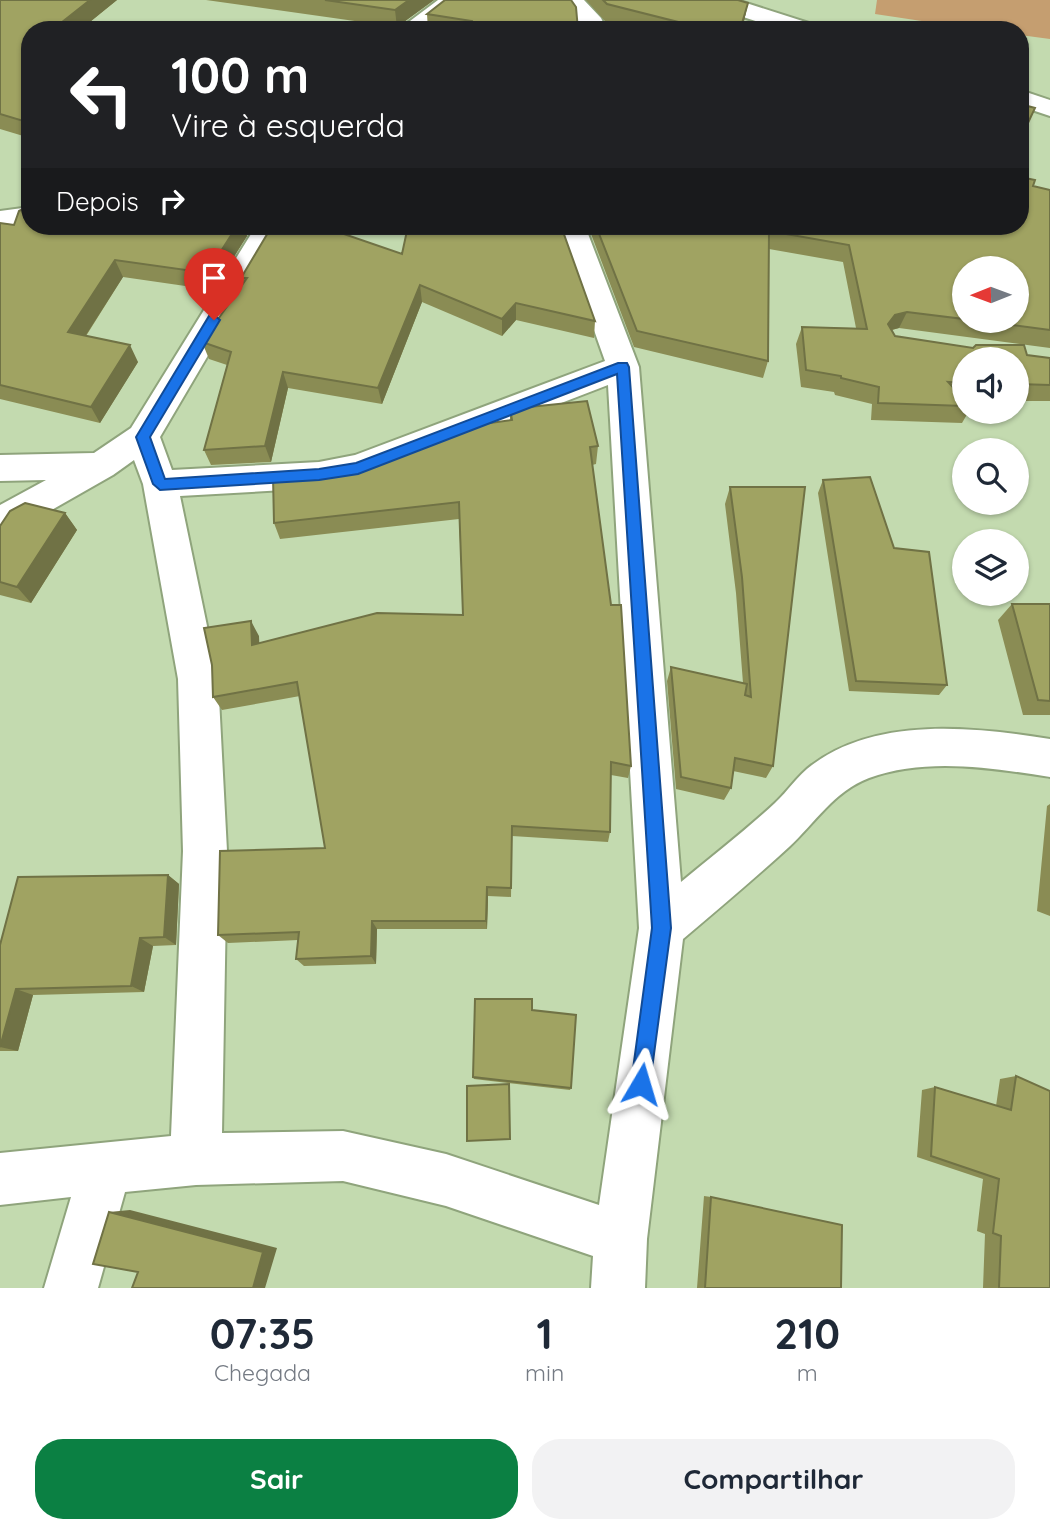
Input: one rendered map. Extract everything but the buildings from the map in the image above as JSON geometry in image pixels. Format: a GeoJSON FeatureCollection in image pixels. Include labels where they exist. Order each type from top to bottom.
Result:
{"type":"FeatureCollection","features":[{"type":"Feature","properties":{"kind":"street"},"geometry":{"type":"LineString","coordinates":[[423,21],[453,0]]}},
{"type":"Feature","properties":{"kind":"street"},"geometry":{"type":"LineString","coordinates":[[571,0],[591,21]]}},
{"type":"Feature","properties":{"kind":"street"},"geometry":{"type":"LineString","coordinates":[[714,0],[779,21]]}},
{"type":"Feature","properties":{"kind":"street"},"geometry":{"type":"LineString","coordinates":[[1029,101],[1050,108]]}},
{"type":"Feature","properties":{"kind":"street"},"geometry":{"type":"LineString","coordinates":[[0,220],[21,217]]}},
{"type":"Feature","properties":{"kind":"street"},"geometry":{"type":"LineString","coordinates":[[0,522],[101,466],[143,437],[265,235]]}},
{"type":"Feature","properties":{"kind":"street"},"geometry":{"type":"LineString","coordinates":[[0,1179],[196,1159],[342,1156],[446,1180],[619,1264],[662,928],[623,367],[610,325],[573,235]]}},
{"type":"Feature","properties":{"kind":"street"},"geometry":{"type":"LineString","coordinates":[[160,484],[319,475],[358,468],[623,367]]}},
{"type":"Feature","properties":{"kind":"street"},"geometry":{"type":"LineString","coordinates":[[143,437],[160,484],[198,679],[205,851],[196,1159]]}},
{"type":"Feature","properties":{"kind":"street"},"geometry":{"type":"LineString","coordinates":[[0,468],[101,466]]}},
{"type":"Feature","properties":{"kind":"street"},"geometry":{"type":"LineString","coordinates":[[662,928],[788,819],[830,776],[887,753],[940,746],[999,749],[1050,758]]}},
{"type":"Feature","properties":{"kind":"street"},"geometry":{"type":"LineString","coordinates":[[71,1288],[106,1167]]}},
{"type":"Feature","properties":{"kind":"shaded area"},"geometry":{"type":"Polygon","coordinates":[[[877,0],[1050,0],[1050,39],[1029,36],[1029,21],[922,21],[875,14],[877,0]]]}},
{"type":"Feature","properties":{"kind":"route"},"geometry":{"type":"LineString","coordinates":[[214,320],[143,437],[160,484],[319,475],[358,468],[623,367],[662,928],[641,1084]]}}]}
